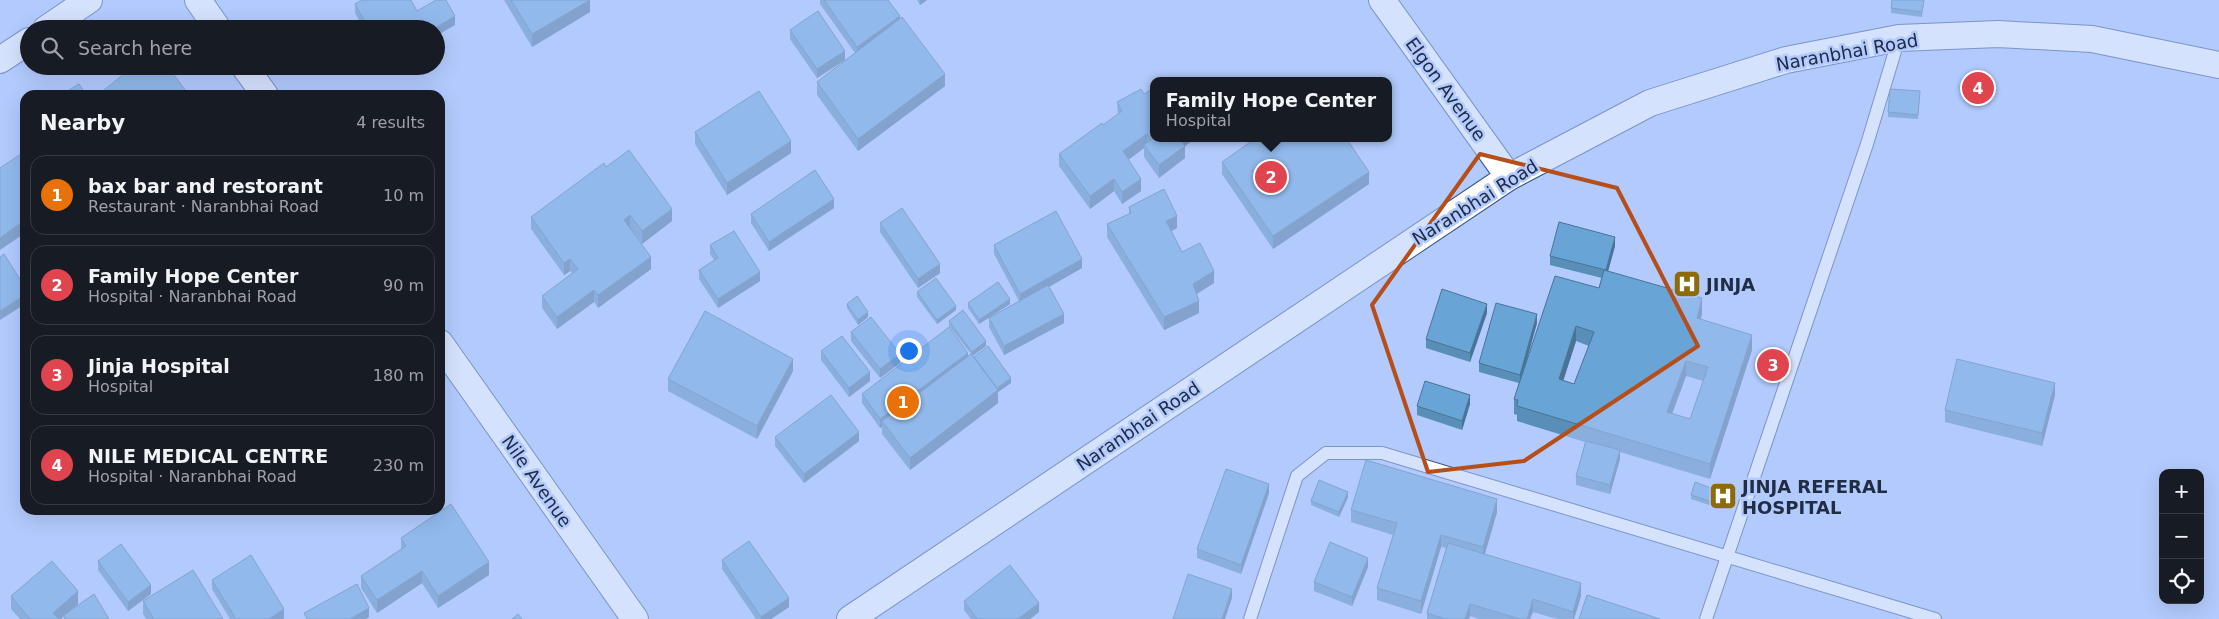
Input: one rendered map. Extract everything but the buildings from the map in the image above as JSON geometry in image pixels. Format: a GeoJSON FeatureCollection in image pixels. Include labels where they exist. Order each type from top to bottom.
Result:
{"type":"FeatureCollection","features":[{"type":"Feature","properties":{"kind":"street"},"geometry":{"type":"LineString","coordinates":[[59,20],[89,0]]}},
{"type":"Feature","properties":{"kind":"street"},"geometry":{"type":"LineString","coordinates":[[198,0],[212,20]]}},
{"type":"Feature","properties":{"kind":"street","name":"Elgon Avenue"},"geometry":{"type":"LineString","coordinates":[[1382,0],[1509,177]]}},
{"type":"Feature","properties":{"kind":"street","name":"Naranbhai Road"},"geometry":{"type":"LineString","coordinates":[[850,619],[1509,177],[1650,103],[1786,60],[1900,38],[1998,34],[2092,39],[2219,65]]}},
{"type":"Feature","properties":{"kind":"street"},"geometry":{"type":"LineString","coordinates":[[0,60],[20,47]]}},
{"type":"Feature","properties":{"kind":"street"},"geometry":{"type":"LineString","coordinates":[[251,75],[261,90]]}},
{"type":"Feature","properties":{"kind":"street","name":"Nile Avenue"},"geometry":{"type":"LineString","coordinates":[[445,350],[635,619]]}},
{"type":"Feature","properties":{"kind":"lane"},"geometry":{"type":"LineString","coordinates":[[1706,619],[1726,555],[1867,144],[1900,38]]}},
{"type":"Feature","properties":{"kind":"lane"},"geometry":{"type":"LineString","coordinates":[[1250,619],[1297,476],[1326,453],[1382,453],[1935,619]]}},
{"type":"Feature","properties":{"kind":"highlighted area"},"geometry":{"type":"Polygon","coordinates":[[[1480,154],[1617,188],[1698,346],[1524,461],[1428,472],[1372,305],[1480,154]]]}},
{"type":"Feature","properties":{"kind":"place","name":"NILE MEDICAL CENTRE"},"geometry":{"type":"Point","coordinates":[1978,88]}},
{"type":"Feature","properties":{"kind":"place","name":"Family Hope Center"},"geometry":{"type":"Point","coordinates":[1271,177]}},
{"type":"Feature","properties":{"kind":"place","name":"JINJA"},"geometry":{"type":"Point","coordinates":[1687,284]}},
{"type":"Feature","properties":{"kind":"place","name":"Jinja Hospital"},"geometry":{"type":"Point","coordinates":[1773,365]}},
{"type":"Feature","properties":{"kind":"place","name":"bax bar and restorant"},"geometry":{"type":"Point","coordinates":[903,402]}},
{"type":"Feature","properties":{"kind":"place","name":"JINJA REFERAL HOSPITAL"},"geometry":{"type":"Point","coordinates":[1723,496]}}]}
